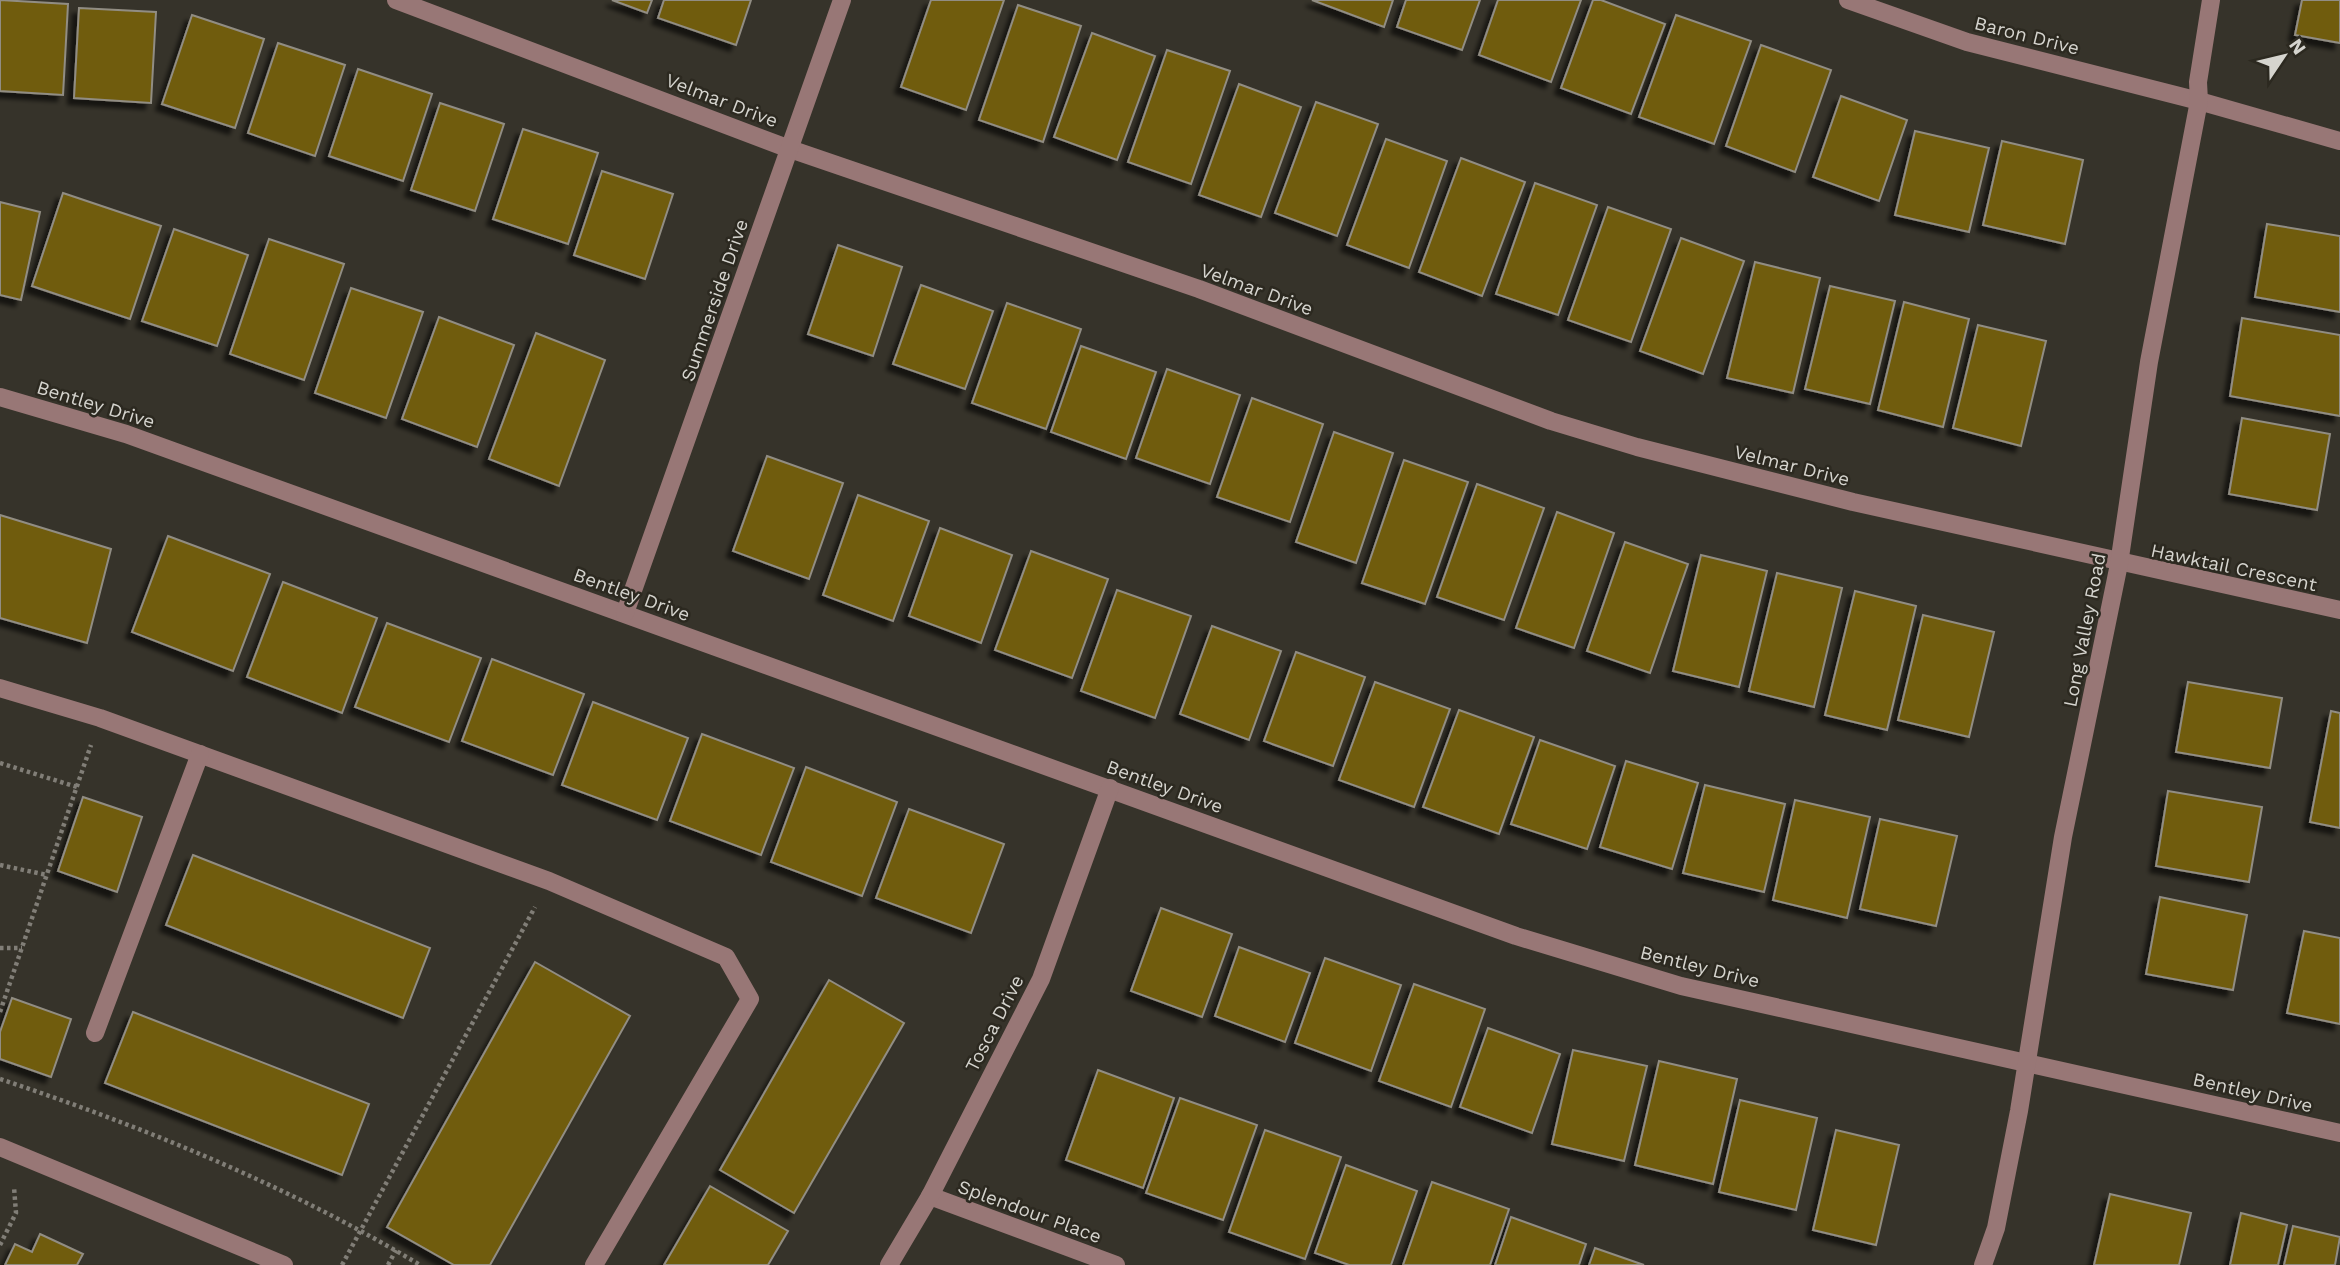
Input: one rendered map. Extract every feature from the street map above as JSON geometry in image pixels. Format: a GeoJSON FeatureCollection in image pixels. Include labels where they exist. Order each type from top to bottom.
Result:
{"type":"FeatureCollection","features":[{"type":"Feature","properties":{"kind":"street","name":"Velmar Drive"},"geometry":{"type":"LineString","coordinates":[[396,0],[788,149],[1199,289],[1551,421],[1769,481],[2119,564]]}},
{"type":"Feature","properties":{"kind":"street","name":"Summerside Drive"},"geometry":{"type":"LineString","coordinates":[[625,613],[842,0]]}},
{"type":"Feature","properties":{"kind":"street","name":"Baron Drive"},"geometry":{"type":"LineString","coordinates":[[1848,0],[1967,42],[2199,101]]}},
{"type":"Feature","properties":{"kind":"street","name":"Long Valley Road"},"geometry":{"type":"LineString","coordinates":[[1983,1265],[1996,1228],[2063,837],[2119,564],[2149,362],[2199,101],[2198,82],[2211,0]]}},
{"type":"Feature","properties":{"kind":"street"},"geometry":{"type":"LineString","coordinates":[[2199,101],[2340,141]]}},
{"type":"Feature","properties":{"kind":"street","name":"Bentley Drive"},"geometry":{"type":"LineString","coordinates":[[0,397],[125,434],[1516,936],[1681,986],[2340,1133]]}},
{"type":"Feature","properties":{"kind":"street","name":"Hawktail Crescent"},"geometry":{"type":"LineString","coordinates":[[2119,564],[2340,610]]}},
{"type":"Feature","properties":{"kind":"street"},"geometry":{"type":"LineString","coordinates":[[0,688],[100,718],[549,881],[726,957],[750,999],[594,1265]]}},
{"type":"Feature","properties":{"kind":"street"},"geometry":{"type":"LineString","coordinates":[[95,1033],[200,754]]}},
{"type":"Feature","properties":{"kind":"street","name":"Tosca Drive"},"geometry":{"type":"LineString","coordinates":[[889,1265],[930,1196],[1041,979],[1110,789]]}},
{"type":"Feature","properties":{"kind":"street"},"geometry":{"type":"LineString","coordinates":[[0,1147],[284,1265]]}},
{"type":"Feature","properties":{"kind":"street","name":"Splendour Place"},"geometry":{"type":"LineString","coordinates":[[930,1196],[1116,1265]]}},
{"type":"Feature","properties":{"kind":"path"},"geometry":{"type":"LineString","coordinates":[[0,1013],[100,718]]}},
{"type":"Feature","properties":{"kind":"path"},"geometry":{"type":"LineString","coordinates":[[0,763],[77,787]]}},
{"type":"Feature","properties":{"kind":"path"},"geometry":{"type":"LineString","coordinates":[[0,865],[47,875]]}},
{"type":"Feature","properties":{"kind":"path"},"geometry":{"type":"LineString","coordinates":[[342,1265],[549,881]]}},
{"type":"Feature","properties":{"kind":"path"},"geometry":{"type":"LineString","coordinates":[[0,948],[22,948]]}},
{"type":"Feature","properties":{"kind":"path"},"geometry":{"type":"LineString","coordinates":[[0,1079],[100,1112],[362,1229],[420,1265]]}},
{"type":"Feature","properties":{"kind":"path"},"geometry":{"type":"LineString","coordinates":[[388,1265],[396,1250]]}},
{"type":"Feature","properties":{"kind":"building"},"geometry":{"type":"Polygon","coordinates":[[[0,0],[68,4],[63,95],[0,91],[0,0]]]}},
{"type":"Feature","properties":{"kind":"building"},"geometry":{"type":"Polygon","coordinates":[[[612,0],[652,0],[647,13],[612,0]]]}},
{"type":"Feature","properties":{"kind":"building"},"geometry":{"type":"Polygon","coordinates":[[[664,0],[751,0],[736,45],[658,18],[664,0]]]}},
{"type":"Feature","properties":{"kind":"building"},"geometry":{"type":"Polygon","coordinates":[[[931,0],[1004,0],[966,110],[901,87],[931,0]]]}},
{"type":"Feature","properties":{"kind":"building"},"geometry":{"type":"Polygon","coordinates":[[[1312,0],[1393,0],[1384,27],[1312,0]]]}},
{"type":"Feature","properties":{"kind":"building"},"geometry":{"type":"Polygon","coordinates":[[[1406,0],[1480,0],[1462,50],[1397,27],[1406,0]]]}},
{"type":"Feature","properties":{"kind":"building"},"geometry":{"type":"Polygon","coordinates":[[[1498,0],[1581,0],[1551,82],[1479,55],[1498,0]]]}},
{"type":"Feature","properties":{"kind":"building"},"geometry":{"type":"Polygon","coordinates":[[[1593,0],[1601,0],[1665,24],[1631,114],[1561,88],[1593,0]]]}},
{"type":"Feature","properties":{"kind":"building"},"geometry":{"type":"Polygon","coordinates":[[[2302,0],[2340,0],[2340,43],[2295,35],[2302,0]]]}},
{"type":"Feature","properties":{"kind":"building"},"geometry":{"type":"Polygon","coordinates":[[[1018,5],[1081,26],[1043,142],[979,120],[1018,5]]]}},
{"type":"Feature","properties":{"kind":"building"},"geometry":{"type":"Polygon","coordinates":[[[79,8],[156,12],[151,103],[74,98],[79,8]]]}},
{"type":"Feature","properties":{"kind":"building"},"geometry":{"type":"Polygon","coordinates":[[[192,15],[264,39],[235,128],[162,104],[192,15]]]}},
{"type":"Feature","properties":{"kind":"building"},"geometry":{"type":"Polygon","coordinates":[[[1676,15],[1751,41],[1714,144],[1639,117],[1676,15]]]}},
{"type":"Feature","properties":{"kind":"building"},"geometry":{"type":"Polygon","coordinates":[[[1092,33],[1155,56],[1117,160],[1054,137],[1092,33]]]}},
{"type":"Feature","properties":{"kind":"building"},"geometry":{"type":"Polygon","coordinates":[[[278,43],[345,65],[315,156],[248,133],[278,43]]]}},
{"type":"Feature","properties":{"kind":"building"},"geometry":{"type":"Polygon","coordinates":[[[1761,45],[1831,70],[1795,172],[1726,146],[1761,45]]]}},
{"type":"Feature","properties":{"kind":"building"},"geometry":{"type":"Polygon","coordinates":[[[1167,50],[1230,71],[1191,184],[1128,162],[1167,50]]]}},
{"type":"Feature","properties":{"kind":"building"},"geometry":{"type":"Polygon","coordinates":[[[358,69],[432,94],[403,181],[329,156],[358,69]]]}},
{"type":"Feature","properties":{"kind":"building"},"geometry":{"type":"Polygon","coordinates":[[[1239,84],[1301,107],[1261,217],[1199,195],[1239,84]]]}},
{"type":"Feature","properties":{"kind":"building"},"geometry":{"type":"Polygon","coordinates":[[[1841,96],[1907,120],[1879,201],[1813,177],[1841,96]]]}},
{"type":"Feature","properties":{"kind":"building"},"geometry":{"type":"Polygon","coordinates":[[[1316,102],[1378,124],[1337,236],[1275,213],[1316,102]]]}},
{"type":"Feature","properties":{"kind":"building"},"geometry":{"type":"Polygon","coordinates":[[[440,103],[504,124],[475,211],[411,190],[440,103]]]}},
{"type":"Feature","properties":{"kind":"building"},"geometry":{"type":"Polygon","coordinates":[[[523,129],[598,153],[568,244],[493,219],[523,129]]]}},
{"type":"Feature","properties":{"kind":"building"},"geometry":{"type":"Polygon","coordinates":[[[1915,131],[1989,148],[1969,232],[1895,215],[1915,131]]]}},
{"type":"Feature","properties":{"kind":"building"},"geometry":{"type":"Polygon","coordinates":[[[1386,139],[1447,161],[1409,268],[1347,245],[1386,139]]]}},
{"type":"Feature","properties":{"kind":"building"},"geometry":{"type":"Polygon","coordinates":[[[2002,141],[2083,160],[2065,244],[1983,225],[2002,141]]]}},
{"type":"Feature","properties":{"kind":"building"},"geometry":{"type":"Polygon","coordinates":[[[1461,158],[1525,182],[1482,296],[1419,272],[1461,158]]]}},
{"type":"Feature","properties":{"kind":"building"},"geometry":{"type":"Polygon","coordinates":[[[602,171],[673,194],[645,279],[574,255],[602,171]]]}},
{"type":"Feature","properties":{"kind":"building"},"geometry":{"type":"Polygon","coordinates":[[[1535,183],[1597,205],[1558,315],[1496,294],[1535,183]]]}},
{"type":"Feature","properties":{"kind":"building"},"geometry":{"type":"Polygon","coordinates":[[[63,193],[161,226],[130,319],[32,286],[63,193]]]}},
{"type":"Feature","properties":{"kind":"building"},"geometry":{"type":"Polygon","coordinates":[[[0,202],[40,212],[21,300],[0,295],[0,202]]]}},
{"type":"Feature","properties":{"kind":"building"},"geometry":{"type":"Polygon","coordinates":[[[1608,207],[1671,229],[1631,342],[1568,320],[1608,207]]]}},
{"type":"Feature","properties":{"kind":"building"},"geometry":{"type":"Polygon","coordinates":[[[2267,224],[2340,236],[2340,312],[2255,297],[2267,224]]]}},
{"type":"Feature","properties":{"kind":"building"},"geometry":{"type":"Polygon","coordinates":[[[174,229],[248,255],[217,346],[142,321],[174,229]]]}},
{"type":"Feature","properties":{"kind":"building"},"geometry":{"type":"Polygon","coordinates":[[[1681,238],[1744,261],[1703,374],[1640,351],[1681,238]]]}},
{"type":"Feature","properties":{"kind":"building"},"geometry":{"type":"Polygon","coordinates":[[[269,239],[344,264],[304,380],[230,354],[269,239]]]}},
{"type":"Feature","properties":{"kind":"building"},"geometry":{"type":"Polygon","coordinates":[[[838,245],[902,267],[873,356],[808,334],[838,245]]]}},
{"type":"Feature","properties":{"kind":"building"},"geometry":{"type":"Polygon","coordinates":[[[1755,262],[1820,278],[1793,393],[1727,378],[1755,262]]]}},
{"type":"Feature","properties":{"kind":"building"},"geometry":{"type":"Polygon","coordinates":[[[921,285],[993,311],[965,389],[893,364],[921,285]]]}},
{"type":"Feature","properties":{"kind":"building"},"geometry":{"type":"Polygon","coordinates":[[[1830,286],[1895,301],[1870,404],[1805,389],[1830,286]]]}},
{"type":"Feature","properties":{"kind":"building"},"geometry":{"type":"Polygon","coordinates":[[[351,288],[423,312],[386,418],[315,393],[351,288]]]}},
{"type":"Feature","properties":{"kind":"building"},"geometry":{"type":"Polygon","coordinates":[[[1904,302],[1969,319],[1943,427],[1878,410],[1904,302]]]}},
{"type":"Feature","properties":{"kind":"building"},"geometry":{"type":"Polygon","coordinates":[[[1007,303],[1081,329],[1046,429],[972,403],[1007,303]]]}},
{"type":"Feature","properties":{"kind":"building"},"geometry":{"type":"Polygon","coordinates":[[[439,317],[514,345],[477,447],[402,419],[439,317]]]}},
{"type":"Feature","properties":{"kind":"building"},"geometry":{"type":"Polygon","coordinates":[[[2242,318],[2340,335],[2340,416],[2230,396],[2242,318]]]}},
{"type":"Feature","properties":{"kind":"building"},"geometry":{"type":"Polygon","coordinates":[[[1978,325],[2046,341],[2021,446],[1953,428],[1978,325]]]}},
{"type":"Feature","properties":{"kind":"building"},"geometry":{"type":"Polygon","coordinates":[[[536,333],[605,360],[559,486],[489,459],[536,333]]]}},
{"type":"Feature","properties":{"kind":"building"},"geometry":{"type":"Polygon","coordinates":[[[1081,346],[1156,372],[1126,459],[1051,432],[1081,346]]]}},
{"type":"Feature","properties":{"kind":"building"},"geometry":{"type":"Polygon","coordinates":[[[1167,369],[1240,395],[1210,484],[1136,458],[1167,369]]]}},
{"type":"Feature","properties":{"kind":"building"},"geometry":{"type":"Polygon","coordinates":[[[1252,398],[1323,424],[1290,522],[1217,497],[1252,398]]]}},
{"type":"Feature","properties":{"kind":"building"},"geometry":{"type":"Polygon","coordinates":[[[2242,418],[2330,434],[2317,510],[2229,494],[2242,418]]]}},
{"type":"Feature","properties":{"kind":"building"},"geometry":{"type":"Polygon","coordinates":[[[1334,432],[1393,453],[1356,563],[1296,542],[1334,432]]]}},
{"type":"Feature","properties":{"kind":"building"},"geometry":{"type":"Polygon","coordinates":[[[767,456],[843,483],[809,579],[733,551],[767,456]]]}},
{"type":"Feature","properties":{"kind":"building"},"geometry":{"type":"Polygon","coordinates":[[[1404,460],[1468,482],[1425,604],[1362,583],[1404,460]]]}},
{"type":"Feature","properties":{"kind":"building"},"geometry":{"type":"Polygon","coordinates":[[[1477,484],[1544,508],[1504,620],[1437,597],[1477,484]]]}},
{"type":"Feature","properties":{"kind":"building"},"geometry":{"type":"Polygon","coordinates":[[[858,495],[929,521],[893,621],[823,595],[858,495]]]}},
{"type":"Feature","properties":{"kind":"building"},"geometry":{"type":"Polygon","coordinates":[[[1557,512],[1614,533],[1574,648],[1516,628],[1557,512]]]}},
{"type":"Feature","properties":{"kind":"building"},"geometry":{"type":"Polygon","coordinates":[[[0,515],[111,549],[87,643],[0,618],[0,515]]]}},
{"type":"Feature","properties":{"kind":"building"},"geometry":{"type":"Polygon","coordinates":[[[940,528],[1012,555],[981,643],[909,616],[940,528]]]}},
{"type":"Feature","properties":{"kind":"building"},"geometry":{"type":"Polygon","coordinates":[[[168,536],[270,574],[233,671],[132,632],[168,536]]]}},
{"type":"Feature","properties":{"kind":"building"},"geometry":{"type":"Polygon","coordinates":[[[1625,542],[1688,564],[1650,673],[1587,651],[1625,542]]]}},
{"type":"Feature","properties":{"kind":"building"},"geometry":{"type":"Polygon","coordinates":[[[1031,551],[1108,579],[1072,678],[995,650],[1031,551]]]}},
{"type":"Feature","properties":{"kind":"building"},"geometry":{"type":"Polygon","coordinates":[[[1701,555],[1767,571],[1739,687],[1673,671],[1701,555]]]}},
{"type":"Feature","properties":{"kind":"building"},"geometry":{"type":"Polygon","coordinates":[[[1777,573],[1842,588],[1814,707],[1749,691],[1777,573]]]}},
{"type":"Feature","properties":{"kind":"building"},"geometry":{"type":"Polygon","coordinates":[[[283,582],[377,618],[342,713],[247,677],[283,582]]]}},
{"type":"Feature","properties":{"kind":"building"},"geometry":{"type":"Polygon","coordinates":[[[1117,590],[1191,616],[1155,718],[1081,691],[1117,590]]]}},
{"type":"Feature","properties":{"kind":"building"},"geometry":{"type":"Polygon","coordinates":[[[1855,591],[1916,606],[1887,730],[1825,715],[1855,591]]]}},
{"type":"Feature","properties":{"kind":"building"},"geometry":{"type":"Polygon","coordinates":[[[1923,615],[1994,632],[1969,737],[1898,720],[1923,615]]]}},
{"type":"Feature","properties":{"kind":"building"},"geometry":{"type":"Polygon","coordinates":[[[387,623],[481,658],[449,742],[355,707],[387,623]]]}},
{"type":"Feature","properties":{"kind":"building"},"geometry":{"type":"Polygon","coordinates":[[[1212,626],[1281,651],[1249,740],[1180,714],[1212,626]]]}},
{"type":"Feature","properties":{"kind":"building"},"geometry":{"type":"Polygon","coordinates":[[[1296,652],[1365,677],[1333,766],[1264,741],[1296,652]]]}},
{"type":"Feature","properties":{"kind":"building"},"geometry":{"type":"Polygon","coordinates":[[[492,659],[584,694],[553,775],[462,741],[492,659]]]}},
{"type":"Feature","properties":{"kind":"building"},"geometry":{"type":"Polygon","coordinates":[[[1375,682],[1450,709],[1414,807],[1339,780],[1375,682]]]}},
{"type":"Feature","properties":{"kind":"building"},"geometry":{"type":"Polygon","coordinates":[[[2188,682],[2282,698],[2270,768],[2176,752],[2188,682]]]}},
{"type":"Feature","properties":{"kind":"building"},"geometry":{"type":"Polygon","coordinates":[[[593,702],[688,738],[657,820],[562,785],[593,702]]]}},
{"type":"Feature","properties":{"kind":"building"},"geometry":{"type":"Polygon","coordinates":[[[1459,710],[1534,737],[1499,834],[1423,807],[1459,710]]]}},
{"type":"Feature","properties":{"kind":"building"},"geometry":{"type":"Polygon","coordinates":[[[2331,711],[2340,713],[2340,828],[2310,822],[2331,711]]]}},
{"type":"Feature","properties":{"kind":"building"},"geometry":{"type":"Polygon","coordinates":[[[702,734],[794,768],[761,855],[670,821],[702,734]]]}},
{"type":"Feature","properties":{"kind":"building"},"geometry":{"type":"Polygon","coordinates":[[[1540,740],[1615,766],[1587,849],[1511,824],[1540,740]]]}},
{"type":"Feature","properties":{"kind":"building"},"geometry":{"type":"Polygon","coordinates":[[[1626,761],[1698,783],[1672,869],[1600,847],[1626,761]]]}},
{"type":"Feature","properties":{"kind":"building"},"geometry":{"type":"Polygon","coordinates":[[[806,767],[897,802],[862,896],[771,862],[806,767]]]}},
{"type":"Feature","properties":{"kind":"building"},"geometry":{"type":"Polygon","coordinates":[[[1705,785],[1785,804],[1764,892],[1683,873],[1705,785]]]}},
{"type":"Feature","properties":{"kind":"building"},"geometry":{"type":"Polygon","coordinates":[[[2168,791],[2262,807],[2249,882],[2156,866],[2168,791]]]}},
{"type":"Feature","properties":{"kind":"building"},"geometry":{"type":"Polygon","coordinates":[[[83,797],[142,817],[117,892],[58,871],[83,797]]]}},
{"type":"Feature","properties":{"kind":"building"},"geometry":{"type":"Polygon","coordinates":[[[1795,800],[1870,817],[1847,918],[1773,900],[1795,800]]]}},
{"type":"Feature","properties":{"kind":"building"},"geometry":{"type":"Polygon","coordinates":[[[909,809],[1004,844],[971,933],[876,898],[909,809]]]}},
{"type":"Feature","properties":{"kind":"building"},"geometry":{"type":"Polygon","coordinates":[[[1880,819],[1957,836],[1936,926],[1860,909],[1880,819]]]}},
{"type":"Feature","properties":{"kind":"building"},"geometry":{"type":"Polygon","coordinates":[[[193,855],[430,948],[403,1018],[166,925],[193,855]]]}},
{"type":"Feature","properties":{"kind":"building"},"geometry":{"type":"Polygon","coordinates":[[[2160,897],[2247,915],[2233,990],[2146,974],[2160,897]]]}},
{"type":"Feature","properties":{"kind":"building"},"geometry":{"type":"Polygon","coordinates":[[[1161,908],[1232,934],[1202,1017],[1131,991],[1161,908]]]}},
{"type":"Feature","properties":{"kind":"building"},"geometry":{"type":"Polygon","coordinates":[[[2304,931],[2340,938],[2340,1024],[2287,1013],[2304,931]]]}},
{"type":"Feature","properties":{"kind":"building"},"geometry":{"type":"Polygon","coordinates":[[[1239,947],[1310,973],[1285,1042],[1215,1016],[1239,947]]]}},
{"type":"Feature","properties":{"kind":"building"},"geometry":{"type":"Polygon","coordinates":[[[1325,958],[1401,985],[1371,1071],[1295,1043],[1325,958]]]}},
{"type":"Feature","properties":{"kind":"building"},"geometry":{"type":"Polygon","coordinates":[[[535,962],[630,1016],[490,1265],[454,1265],[387,1227],[535,962]]]}},
{"type":"Feature","properties":{"kind":"building"},"geometry":{"type":"Polygon","coordinates":[[[829,980],[904,1023],[794,1213],[720,1170],[829,980]]]}},
{"type":"Feature","properties":{"kind":"building"},"geometry":{"type":"Polygon","coordinates":[[[1414,984],[1485,1009],[1451,1107],[1379,1081],[1414,984]]]}},
{"type":"Feature","properties":{"kind":"building"},"geometry":{"type":"Polygon","coordinates":[[[12,998],[71,1019],[51,1077],[0,1059],[0,1032],[12,998]]]}},
{"type":"Feature","properties":{"kind":"building"},"geometry":{"type":"Polygon","coordinates":[[[133,1012],[369,1104],[342,1175],[105,1083],[133,1012]]]}},
{"type":"Feature","properties":{"kind":"building"},"geometry":{"type":"Polygon","coordinates":[[[1488,1028],[1560,1054],[1532,1133],[1460,1107],[1488,1028]]]}},
{"type":"Feature","properties":{"kind":"building"},"geometry":{"type":"Polygon","coordinates":[[[1573,1050],[1647,1066],[1624,1161],[1552,1144],[1573,1050]]]}},
{"type":"Feature","properties":{"kind":"building"},"geometry":{"type":"Polygon","coordinates":[[[1659,1061],[1737,1079],[1713,1184],[1635,1165],[1659,1061]]]}},
{"type":"Feature","properties":{"kind":"building"},"geometry":{"type":"Polygon","coordinates":[[[1098,1070],[1174,1098],[1143,1188],[1066,1160],[1098,1070]]]}},
{"type":"Feature","properties":{"kind":"building"},"geometry":{"type":"Polygon","coordinates":[[[1180,1098],[1257,1125],[1223,1220],[1146,1193],[1180,1098]]]}},
{"type":"Feature","properties":{"kind":"building"},"geometry":{"type":"Polygon","coordinates":[[[1740,1100],[1817,1118],[1796,1210],[1719,1192],[1740,1100]]]}},
{"type":"Feature","properties":{"kind":"building"},"geometry":{"type":"Polygon","coordinates":[[[1265,1130],[1341,1157],[1305,1259],[1229,1232],[1265,1130]]]}},
{"type":"Feature","properties":{"kind":"building"},"geometry":{"type":"Polygon","coordinates":[[[1836,1130],[1899,1145],[1876,1245],[1813,1230],[1836,1130]]]}},
{"type":"Feature","properties":{"kind":"building"},"geometry":{"type":"Polygon","coordinates":[[[1346,1165],[1417,1191],[1391,1265],[1349,1265],[1315,1253],[1346,1165]]]}},
{"type":"Feature","properties":{"kind":"building"},"geometry":{"type":"Polygon","coordinates":[[[1432,1182],[1509,1209],[1490,1265],[1403,1265],[1432,1182]]]}},
{"type":"Feature","properties":{"kind":"building"},"geometry":{"type":"Polygon","coordinates":[[[710,1186],[788,1231],[768,1265],[664,1265],[710,1186]]]}},
{"type":"Feature","properties":{"kind":"building"},"geometry":{"type":"Polygon","coordinates":[[[2110,1194],[2191,1213],[2179,1265],[2094,1265],[2110,1194]]]}},
{"type":"Feature","properties":{"kind":"building"},"geometry":{"type":"Polygon","coordinates":[[[2241,1213],[2287,1225],[2278,1265],[2230,1265],[2241,1213]]]}},
{"type":"Feature","properties":{"kind":"building"},"geometry":{"type":"Polygon","coordinates":[[[1511,1217],[1586,1244],[1579,1265],[1495,1265],[1511,1217]]]}},
{"type":"Feature","properties":{"kind":"building"},"geometry":{"type":"Polygon","coordinates":[[[2293,1226],[2340,1237],[2335,1265],[2284,1265],[2293,1226]]]}},
{"type":"Feature","properties":{"kind":"building"},"geometry":{"type":"Polygon","coordinates":[[[40,1234],[83,1254],[77,1265],[5,1265],[15,1244],[32,1252],[40,1234]]]}},
{"type":"Feature","properties":{"kind":"building"},"geometry":{"type":"Polygon","coordinates":[[[1595,1248],[1644,1265],[1589,1265],[1595,1248]]]}}]}
